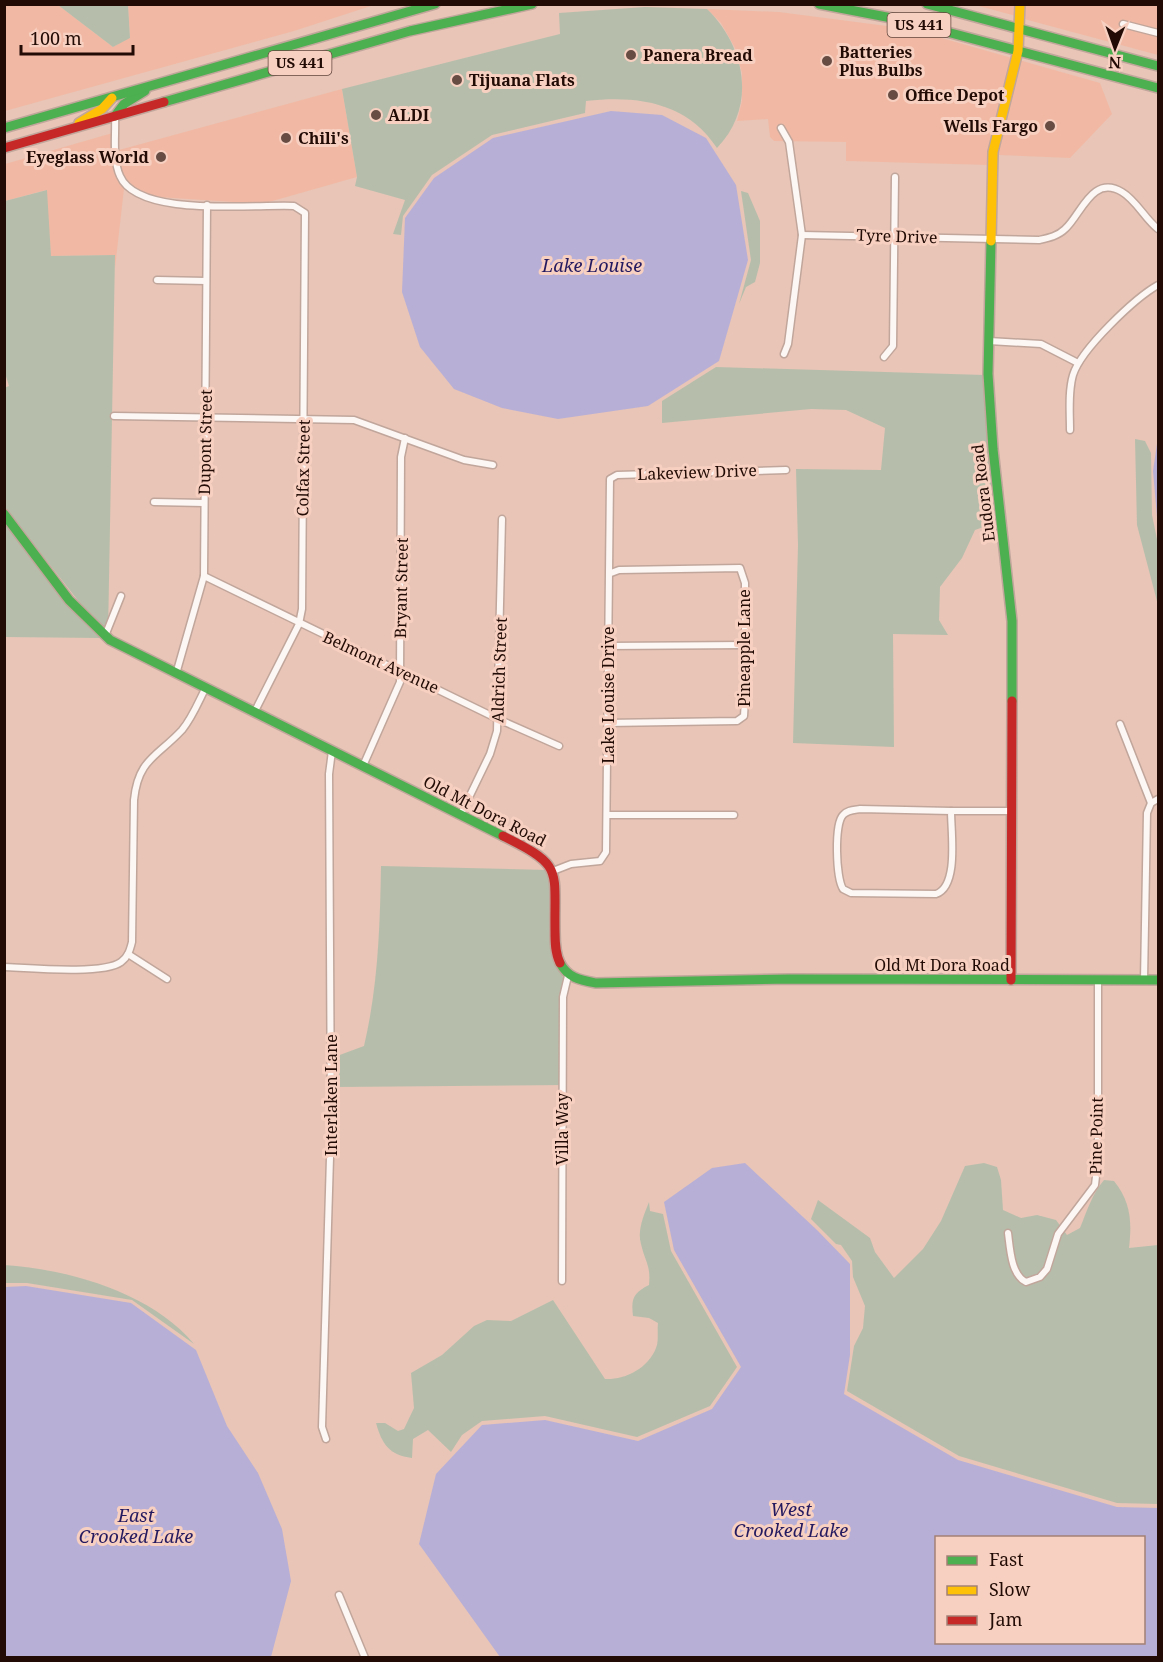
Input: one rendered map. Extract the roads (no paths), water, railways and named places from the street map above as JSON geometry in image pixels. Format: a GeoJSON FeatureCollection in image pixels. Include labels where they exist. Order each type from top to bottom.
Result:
{"type":"FeatureCollection","features":[{"type":"Feature","properties":{"kind":"street","name":"US 441"},"geometry":{"type":"LineString","coordinates":[[4,128],[435,4]]}},
{"type":"Feature","properties":{"kind":"street","name":"US 441"},"geometry":{"type":"LineString","coordinates":[[4,148],[420,28],[532,4]]}},
{"type":"Feature","properties":{"kind":"street","name":"US 441"},"geometry":{"type":"LineString","coordinates":[[819,4],[902,20],[1158,88]]}},
{"type":"Feature","properties":{"kind":"street","name":"US 441"},"geometry":{"type":"LineString","coordinates":[[927,4],[1158,66]]}},
{"type":"Feature","properties":{"kind":"street","name":"Eudora Road"},"geometry":{"type":"LineString","coordinates":[[1011,981],[1012,621],[989,407],[989,341],[993,152],[1018,51],[1020,4]]}},
{"type":"Feature","properties":{"kind":"street"},"geometry":{"type":"LineString","coordinates":[[1123,24],[1158,33]]}},
{"type":"Feature","properties":{"kind":"street"},"geometry":{"type":"LineString","coordinates":[[158,83],[124,104],[115,116],[116,165],[123,182],[130,189],[157,202],[207,205]]}},
{"type":"Feature","properties":{"kind":"street"},"geometry":{"type":"LineString","coordinates":[[69,129],[102,109],[113,96]]}},
{"type":"Feature","properties":{"kind":"street"},"geometry":{"type":"LineString","coordinates":[[781,128],[789,142],[802,235],[788,344],[784,354]]}},
{"type":"Feature","properties":{"kind":"street"},"geometry":{"type":"LineString","coordinates":[[884,357],[893,346],[895,177]]}},
{"type":"Feature","properties":{"kind":"street","name":"Tyre Drive"},"geometry":{"type":"LineString","coordinates":[[802,235],[1039,240],[1056,235],[1067,227],[1090,196],[1104,189],[1124,193],[1158,229]]}},
{"type":"Feature","properties":{"kind":"street","name":"Colfax Street"},"geometry":{"type":"LineString","coordinates":[[207,205],[294,206],[304,211],[306,221],[303,597],[299,624],[254,714]]}},
{"type":"Feature","properties":{"kind":"street","name":"Dupont Street"},"geometry":{"type":"LineString","coordinates":[[176,675],[204,576],[207,205]]}},
{"type":"Feature","properties":{"kind":"street"},"geometry":{"type":"LineString","coordinates":[[157,280],[206,281]]}},
{"type":"Feature","properties":{"kind":"street"},"geometry":{"type":"LineString","coordinates":[[1070,430],[1071,385],[1078,363],[1093,344],[1136,300],[1158,285]]}},
{"type":"Feature","properties":{"kind":"street"},"geometry":{"type":"LineString","coordinates":[[989,341],[1041,344],[1078,363]]}},
{"type":"Feature","properties":{"kind":"street"},"geometry":{"type":"LineString","coordinates":[[114,416],[354,420],[464,460],[493,465]]}},
{"type":"Feature","properties":{"kind":"street","name":"Bryant Street"},"geometry":{"type":"LineString","coordinates":[[363,766],[400,682],[401,457],[405,438]]}},
{"type":"Feature","properties":{"kind":"street","name":"Lakeview Drive"},"geometry":{"type":"LineString","coordinates":[[610,479],[617,475],[786,470]]}},
{"type":"Feature","properties":{"kind":"street","name":"Lake Louise Drive"},"geometry":{"type":"LineString","coordinates":[[553,871],[572,864],[602,859],[606,852],[609,581],[611,573],[608,493],[610,479]]}},
{"type":"Feature","properties":{"kind":"street"},"geometry":{"type":"LineString","coordinates":[[154,502],[204,503]]}},
{"type":"Feature","properties":{"kind":"street","name":"Old Mt Dora Road"},"geometry":{"type":"LineString","coordinates":[[4,514],[69,600],[105,636],[254,714],[525,845],[546,860],[553,871],[556,884],[556,956],[568,976],[582,982],[811,979],[1158,980]]}},
{"type":"Feature","properties":{"kind":"street","name":"Aldrich Street"},"geometry":{"type":"LineString","coordinates":[[461,814],[490,754],[498,719],[502,519]]}},
{"type":"Feature","properties":{"kind":"street","name":"Pineapple Lane"},"geometry":{"type":"LineString","coordinates":[[607,723],[737,721],[744,716],[745,583],[740,568],[619,570],[611,573]]}},
{"type":"Feature","properties":{"kind":"street","name":"Belmont Avenue"},"geometry":{"type":"LineString","coordinates":[[204,576],[299,624],[559,746]]}},
{"type":"Feature","properties":{"kind":"street"},"geometry":{"type":"LineString","coordinates":[[105,636],[121,596]]}},
{"type":"Feature","properties":{"kind":"street"},"geometry":{"type":"LineString","coordinates":[[608,646],[745,645]]}},
{"type":"Feature","properties":{"kind":"street"},"geometry":{"type":"LineString","coordinates":[[4,967],[106,968],[121,962],[128,954],[134,922],[134,800],[137,778],[147,760],[187,723],[205,689]]}},
{"type":"Feature","properties":{"kind":"street"},"geometry":{"type":"LineString","coordinates":[[1120,724],[1151,803],[1146,825],[1144,980]]}},
{"type":"Feature","properties":{"kind":"street","name":"Interlaken Lane"},"geometry":{"type":"LineString","coordinates":[[326,1439],[322,1427],[331,1136],[329,774],[332,751]]}},
{"type":"Feature","properties":{"kind":"street"},"geometry":{"type":"LineString","coordinates":[[1151,803],[1158,799]]}},
{"type":"Feature","properties":{"kind":"street"},"geometry":{"type":"LineString","coordinates":[[951,811],[950,880],[942,892],[852,893],[843,889],[838,877],[838,823],[847,812],[860,809],[1011,811]]}},
{"type":"Feature","properties":{"kind":"street"},"geometry":{"type":"LineString","coordinates":[[608,815],[734,815]]}},
{"type":"Feature","properties":{"kind":"street"},"geometry":{"type":"LineString","coordinates":[[128,954],[167,979]]}},
{"type":"Feature","properties":{"kind":"street","name":"Villa Way"},"geometry":{"type":"LineString","coordinates":[[562,1281],[563,997],[568,976]]}},
{"type":"Feature","properties":{"kind":"street","name":"Pine Point"},"geometry":{"type":"LineString","coordinates":[[1008,1233],[1010,1251],[1020,1278],[1026,1282],[1040,1277],[1050,1263],[1058,1234],[1095,1185],[1098,1159],[1098,980]]}},
{"type":"Feature","properties":{"kind":"street"},"geometry":{"type":"LineString","coordinates":[[339,1594],[365,1658]]}},
{"type":"Feature","properties":{"kind":"water","name":"Lake Louise"},"geometry":{"type":"Polygon","coordinates":[[[611,111],[662,115],[706,138],[736,185],[748,260],[719,361],[648,406],[558,419],[502,408],[454,389],[420,347],[402,292],[405,218],[434,178],[493,138],[611,111]]]}},
{"type":"Feature","properties":{"kind":"water"},"geometry":{"type":"Polygon","coordinates":[[[1158,437],[1158,528],[1153,471],[1158,437]]]}},
{"type":"Feature","properties":{"kind":"water","name":"West Crooked Lake"},"geometry":{"type":"Polygon","coordinates":[[[745,1163],[850,1264],[850,1355],[844,1394],[958,1460],[1117,1507],[1158,1508],[1158,1657],[500,1657],[419,1544],[436,1474],[482,1425],[545,1420],[638,1441],[712,1409],[741,1367],[674,1250],[664,1202],[712,1168],[745,1163]]]}},
{"type":"Feature","properties":{"kind":"water","name":"East Crooked Lake"},"geometry":{"type":"Polygon","coordinates":[[[26,1286],[131,1303],[196,1350],[227,1426],[258,1473],[282,1529],[291,1581],[271,1657],[5,1657],[5,1287],[26,1286]]]}},
{"type":"Feature","properties":{"kind":"place","name":"Panera Bread"},"geometry":{"type":"Point","coordinates":[631,55]}},
{"type":"Feature","properties":{"kind":"place","name":"Batteries Plus Bulbs"},"geometry":{"type":"Point","coordinates":[827,61]}},
{"type":"Feature","properties":{"kind":"place","name":"Tijuana Flats"},"geometry":{"type":"Point","coordinates":[457,80]}},
{"type":"Feature","properties":{"kind":"place","name":"Office Depot"},"geometry":{"type":"Point","coordinates":[893,95]}},
{"type":"Feature","properties":{"kind":"place","name":"ALDI"},"geometry":{"type":"Point","coordinates":[376,115]}},
{"type":"Feature","properties":{"kind":"place","name":"Wells Fargo"},"geometry":{"type":"Point","coordinates":[1050,126]}},
{"type":"Feature","properties":{"kind":"place","name":"Chili's"},"geometry":{"type":"Point","coordinates":[286,138]}},
{"type":"Feature","properties":{"kind":"place","name":"Eyeglass World"},"geometry":{"type":"Point","coordinates":[161,157]}}]}
